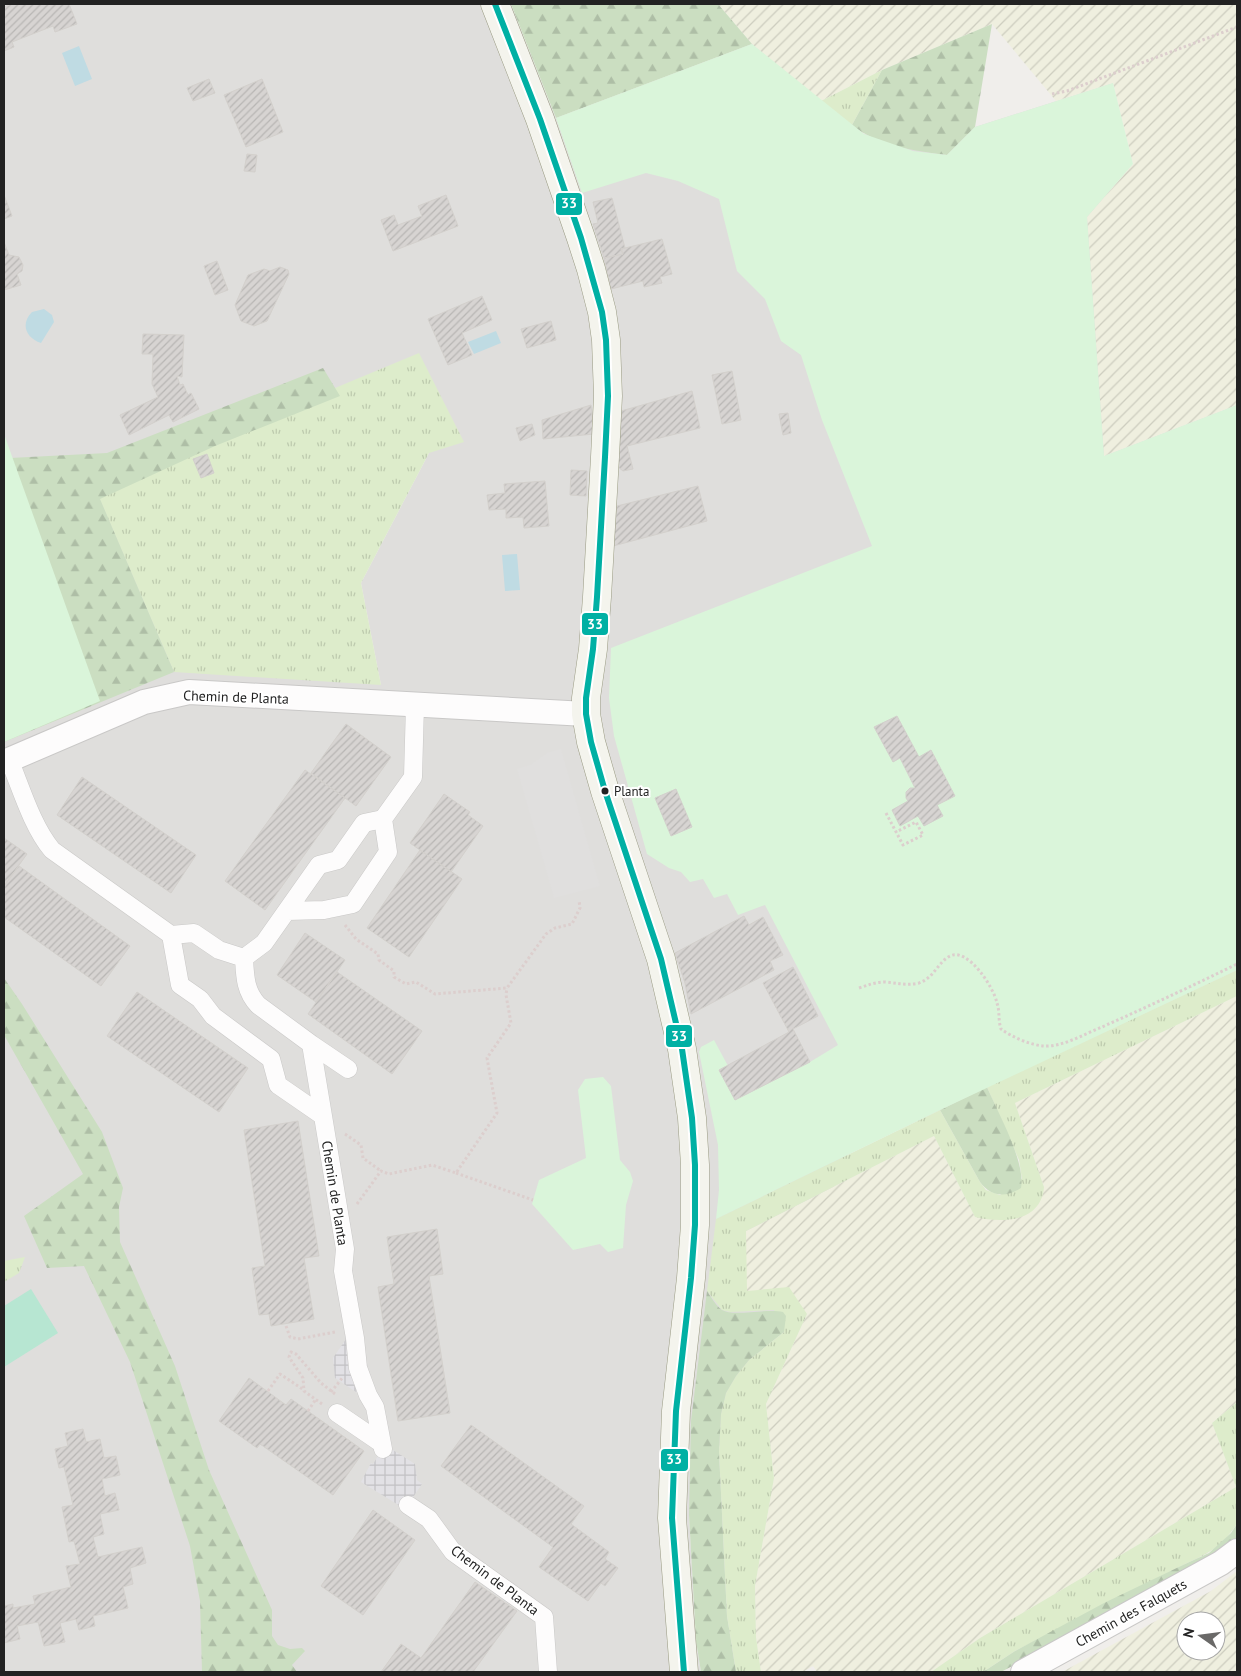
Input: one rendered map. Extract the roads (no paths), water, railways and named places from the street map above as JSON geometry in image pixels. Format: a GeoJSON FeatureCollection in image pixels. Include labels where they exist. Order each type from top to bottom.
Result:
{"type":"FeatureCollection","features":[{"type":"Feature","properties":{"kind":"main road"},"geometry":{"type":"LineString","coordinates":[[495,4],[540,119],[581,238],[602,312],[606,340],[608,396],[605,457],[597,597],[586,714],[591,742],[605,791],[649,919],[663,968],[682,1049],[692,1118],[695,1225],[676,1411],[672,1518],[684,1672]]}},
{"type":"Feature","properties":{"kind":"street","name":"Chemin de Planta"},"geometry":{"type":"LineString","coordinates":[[171,935],[52,850],[38,828],[6,760],[144,702],[189,692],[586,714]]}},
{"type":"Feature","properties":{"kind":"street"},"geometry":{"type":"LineString","coordinates":[[244,958],[264,943],[319,865],[338,860],[364,823],[383,818],[413,777],[415,705]]}},
{"type":"Feature","properties":{"kind":"street"},"geometry":{"type":"LineString","coordinates":[[287,911],[324,910],[353,904],[388,852],[383,818]]}},
{"type":"Feature","properties":{"kind":"street"},"geometry":{"type":"LineString","coordinates":[[244,958],[220,950],[194,933],[171,935],[180,985],[200,998],[213,1016],[271,1059],[278,1085],[323,1118]]}},
{"type":"Feature","properties":{"kind":"street"},"geometry":{"type":"LineString","coordinates":[[244,958],[246,983],[251,998],[311,1044],[348,1069]]}},
{"type":"Feature","properties":{"kind":"street","name":"Chemin de Planta"},"geometry":{"type":"LineString","coordinates":[[311,1044],[345,1249],[343,1271],[358,1368],[368,1395],[375,1407],[382,1446],[334,1405]]}},
{"type":"Feature","properties":{"kind":"street","name":"Chemin de Planta"},"geometry":{"type":"LineString","coordinates":[[408,1505],[429,1519],[453,1552],[544,1617],[548,1672]]}},
{"type":"Feature","properties":{"kind":"street","name":"Chemin des Falquets"},"geometry":{"type":"LineString","coordinates":[[1023,1672],[1206,1572],[1237,1550]]}},
{"type":"Feature","properties":{"kind":"water"},"geometry":{"type":"Polygon","coordinates":[[[79,46],[92,79],[75,86],[62,53],[79,46]]]}},
{"type":"Feature","properties":{"kind":"water"},"geometry":{"type":"Polygon","coordinates":[[[44,309],[52,315],[54,322],[41,343],[28,334],[26,321],[32,312],[44,309]]]}},
{"type":"Feature","properties":{"kind":"water"},"geometry":{"type":"Polygon","coordinates":[[[496,331],[501,343],[474,354],[468,342],[496,331]]]}},
{"type":"Feature","properties":{"kind":"water"},"geometry":{"type":"Polygon","coordinates":[[[517,554],[520,590],[505,591],[502,555],[517,554]]]}},
{"type":"Feature","properties":{"kind":"place","name":"Planta"},"geometry":{"type":"Point","coordinates":[605,791]}}]}
